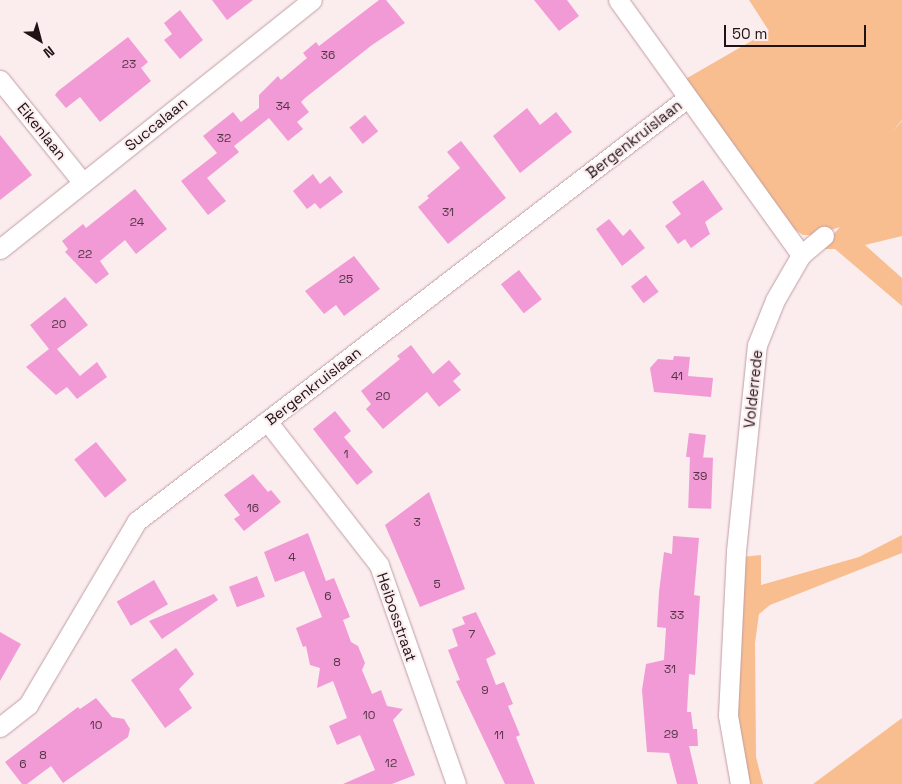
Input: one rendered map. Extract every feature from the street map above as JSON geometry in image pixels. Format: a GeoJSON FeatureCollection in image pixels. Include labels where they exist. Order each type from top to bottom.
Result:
{"type":"FeatureCollection","features":[{"type":"Feature","properties":{"kind":"street","name":"Succalaan"},"geometry":{"type":"LineString","coordinates":[[0,249],[312,0]]}},
{"type":"Feature","properties":{"kind":"street"},"geometry":{"type":"LineString","coordinates":[[618,0],[801,256]]}},
{"type":"Feature","properties":{"kind":"street","name":"Eikenlaan"},"geometry":{"type":"LineString","coordinates":[[0,80],[83,183]]}},
{"type":"Feature","properties":{"kind":"street","name":"Bergenkruislaan"},"geometry":{"type":"LineString","coordinates":[[0,727],[28,705],[137,521],[687,98]]}},
{"type":"Feature","properties":{"kind":"street","name":"Volderrede"},"geometry":{"type":"LineString","coordinates":[[740,784],[728,715],[736,551],[757,344],[775,300],[801,256],[824,236]]}},
{"type":"Feature","properties":{"kind":"street","name":"Heibosstraat"},"geometry":{"type":"LineString","coordinates":[[268,421],[379,565],[456,784]]}},
{"type":"Feature","properties":{"kind":"shaded area"},"geometry":{"type":"Polygon","coordinates":[[[749,0],[902,0],[902,120],[892,132],[902,121],[902,236],[865,245],[902,278],[902,306],[835,249],[821,249],[840,227],[814,235],[803,235],[794,229],[682,81],[769,31],[749,0]]]}},
{"type":"Feature","properties":{"kind":"shaded area"},"geometry":{"type":"Polygon","coordinates":[[[902,535],[902,553],[770,605],[759,614],[755,643],[756,757],[763,784],[746,784],[735,718],[742,557],[761,555],[761,585],[859,557],[902,535]]]}},
{"type":"Feature","properties":{"kind":"shaded area"},"geometry":{"type":"Polygon","coordinates":[[[902,718],[902,784],[813,784],[902,718]]]}},
{"type":"Feature","properties":{"kind":"building"},"geometry":{"type":"Polygon","coordinates":[[[212,0],[253,0],[227,20],[212,0]]]}},
{"type":"Feature","properties":{"kind":"building"},"geometry":{"type":"Polygon","coordinates":[[[379,0],[386,0],[405,23],[372,45],[301,102],[309,112],[297,122],[303,129],[288,141],[269,118],[234,146],[239,152],[207,178],[226,201],[208,215],[181,181],[217,153],[203,136],[233,112],[241,122],[259,108],[259,95],[278,76],[281,80],[307,58],[303,53],[316,42],[319,46],[379,0]]]}},
{"type":"Feature","properties":{"kind":"building"},"geometry":{"type":"Polygon","coordinates":[[[534,0],[567,0],[579,16],[559,31],[534,0]]]}},
{"type":"Feature","properties":{"kind":"building"},"geometry":{"type":"Polygon","coordinates":[[[180,10],[203,40],[180,59],[164,40],[172,34],[164,23],[180,10]]]}},
{"type":"Feature","properties":{"kind":"building"},"geometry":{"type":"Polygon","coordinates":[[[128,37],[148,62],[141,68],[151,81],[100,122],[80,97],[66,108],[55,95],[58,91],[128,37]]]}},
{"type":"Feature","properties":{"kind":"building"},"geometry":{"type":"Polygon","coordinates":[[[527,108],[540,125],[556,112],[572,132],[520,173],[493,136],[527,108]]]}},
{"type":"Feature","properties":{"kind":"building"},"geometry":{"type":"Polygon","coordinates":[[[365,115],[378,131],[363,144],[349,128],[365,115]]]}},
{"type":"Feature","properties":{"kind":"building"},"geometry":{"type":"Polygon","coordinates":[[[0,135],[32,175],[0,200],[0,135]]]}},
{"type":"Feature","properties":{"kind":"building"},"geometry":{"type":"Polygon","coordinates":[[[461,141],[506,198],[448,244],[418,207],[429,198],[427,196],[460,168],[447,152],[461,141]]]}},
{"type":"Feature","properties":{"kind":"building"},"geometry":{"type":"Polygon","coordinates":[[[313,174],[320,184],[330,176],[343,192],[320,209],[315,203],[307,209],[293,191],[313,174]]]}},
{"type":"Feature","properties":{"kind":"building"},"geometry":{"type":"Polygon","coordinates":[[[703,180],[723,209],[705,222],[710,234],[691,248],[685,239],[678,244],[665,226],[681,214],[672,202],[703,180]]]}},
{"type":"Feature","properties":{"kind":"building"},"geometry":{"type":"Polygon","coordinates":[[[135,189],[167,229],[136,254],[125,240],[100,261],[109,274],[96,284],[65,252],[68,249],[62,241],[83,224],[86,228],[135,189]]]}},
{"type":"Feature","properties":{"kind":"building"},"geometry":{"type":"Polygon","coordinates":[[[609,219],[623,236],[630,229],[645,248],[622,266],[596,229],[609,219]]]}},
{"type":"Feature","properties":{"kind":"building"},"geometry":{"type":"Polygon","coordinates":[[[354,256],[380,289],[344,316],[336,305],[324,314],[305,291],[354,256]]]}},
{"type":"Feature","properties":{"kind":"building"},"geometry":{"type":"Polygon","coordinates":[[[519,270],[542,299],[524,313],[501,284],[519,270]]]}},
{"type":"Feature","properties":{"kind":"building"},"geometry":{"type":"Polygon","coordinates":[[[646,275],[659,292],[643,303],[631,286],[646,275]]]}},
{"type":"Feature","properties":{"kind":"building"},"geometry":{"type":"Polygon","coordinates":[[[65,297],[88,325],[57,349],[80,376],[97,362],[107,377],[77,399],[67,387],[56,395],[26,367],[49,349],[30,325],[65,297]]]}},
{"type":"Feature","properties":{"kind":"building"},"geometry":{"type":"Polygon","coordinates":[[[411,345],[433,374],[449,360],[461,374],[453,381],[461,390],[439,407],[427,392],[383,429],[366,409],[371,404],[361,391],[400,359],[397,356],[411,345]]]}},
{"type":"Feature","properties":{"kind":"building"},"geometry":{"type":"Polygon","coordinates":[[[674,356],[690,357],[688,376],[713,378],[711,397],[654,392],[650,368],[658,359],[673,360],[674,356]]]}},
{"type":"Feature","properties":{"kind":"building"},"geometry":{"type":"Polygon","coordinates":[[[335,411],[351,431],[344,437],[373,472],[357,485],[313,429],[335,411]]]}},
{"type":"Feature","properties":{"kind":"building"},"geometry":{"type":"Polygon","coordinates":[[[689,433],[706,435],[703,459],[686,457],[689,433]]]}},
{"type":"Feature","properties":{"kind":"building"},"geometry":{"type":"Polygon","coordinates":[[[96,442],[127,480],[105,498],[74,460],[96,442]]]}},
{"type":"Feature","properties":{"kind":"building"},"geometry":{"type":"Polygon","coordinates":[[[690,457],[713,458],[711,509],[688,508],[690,457]]]}},
{"type":"Feature","properties":{"kind":"building"},"geometry":{"type":"Polygon","coordinates":[[[253,474],[268,492],[271,490],[281,502],[244,531],[234,519],[240,515],[224,495],[253,474]]]}},
{"type":"Feature","properties":{"kind":"building"},"geometry":{"type":"Polygon","coordinates":[[[429,492],[465,589],[420,607],[385,525],[429,492]]]}},
{"type":"Feature","properties":{"kind":"building"},"geometry":{"type":"Polygon","coordinates":[[[308,533],[326,581],[334,578],[350,617],[343,620],[351,642],[358,646],[365,663],[362,670],[372,694],[381,690],[387,706],[403,709],[393,720],[415,775],[392,784],[343,784],[375,770],[360,735],[337,745],[329,726],[347,718],[333,681],[317,688],[320,668],[310,665],[306,646],[303,647],[296,628],[322,617],[304,571],[275,582],[264,552],[308,533]]]}},
{"type":"Feature","properties":{"kind":"building"},"geometry":{"type":"Polygon","coordinates":[[[673,536],[699,538],[694,595],[700,596],[695,675],[689,674],[687,712],[691,712],[693,729],[697,729],[698,746],[689,746],[698,784],[677,784],[669,753],[647,752],[642,690],[646,664],[664,660],[666,628],[657,627],[659,592],[664,552],[672,554],[673,536]]]}},
{"type":"Feature","properties":{"kind":"building"},"geometry":{"type":"Polygon","coordinates":[[[257,576],[265,597],[237,607],[229,587],[257,576]]]}},
{"type":"Feature","properties":{"kind":"building"},"geometry":{"type":"Polygon","coordinates":[[[154,580],[168,604],[131,626],[117,602],[154,580]]]}},
{"type":"Feature","properties":{"kind":"building"},"geometry":{"type":"Polygon","coordinates":[[[214,594],[218,600],[162,639],[149,621],[214,594]]]}},
{"type":"Feature","properties":{"kind":"building"},"geometry":{"type":"Polygon","coordinates":[[[476,612],[496,654],[486,659],[496,685],[504,682],[513,704],[508,706],[520,735],[516,737],[535,784],[505,784],[456,681],[460,680],[448,650],[458,646],[452,629],[465,624],[462,617],[476,612]]]}},
{"type":"Feature","properties":{"kind":"building"},"geometry":{"type":"Polygon","coordinates":[[[0,632],[21,644],[0,681],[0,632]]]}},
{"type":"Feature","properties":{"kind":"building"},"geometry":{"type":"Polygon","coordinates":[[[176,648],[194,674],[179,689],[192,708],[165,728],[131,680],[176,648]]]}},
{"type":"Feature","properties":{"kind":"building"},"geometry":{"type":"Polygon","coordinates":[[[96,698],[112,717],[124,719],[130,729],[128,737],[63,783],[51,766],[27,784],[22,784],[5,762],[78,707],[80,709],[96,698]]]}}]}
